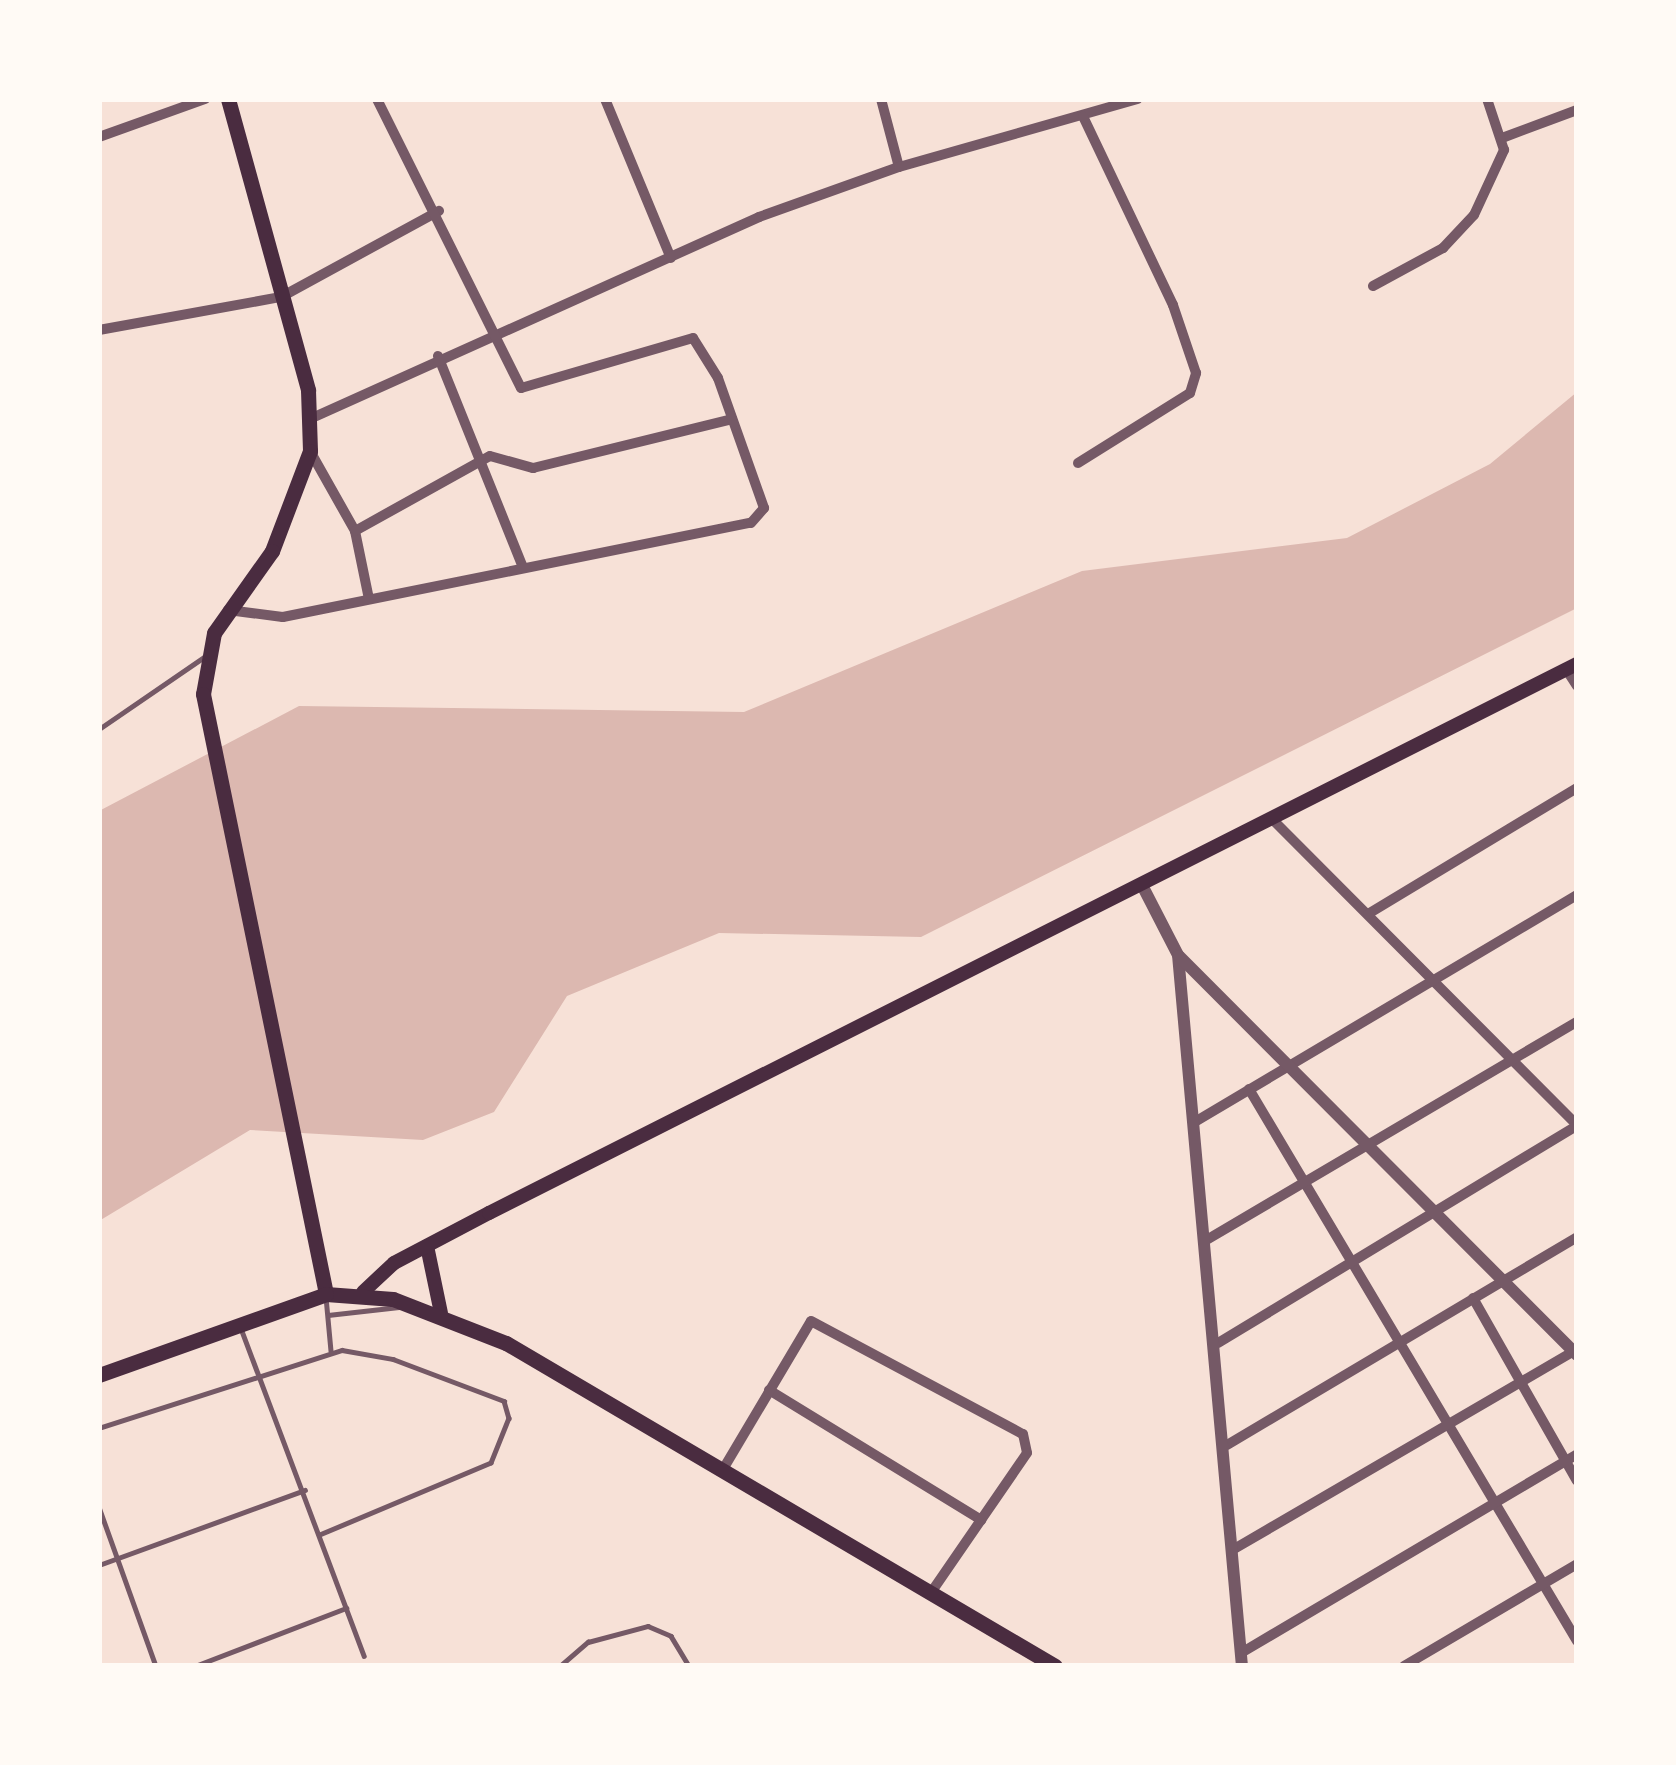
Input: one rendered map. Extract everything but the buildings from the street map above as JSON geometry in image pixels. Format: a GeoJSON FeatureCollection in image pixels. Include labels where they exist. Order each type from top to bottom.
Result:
{"type":"FeatureCollection","features":[{"type":"Feature","properties":{"kind":"main road"},"geometry":{"type":"LineString","coordinates":[[228,99],[312,418],[310,451],[287,521],[227,610],[204,657],[203,694],[326,1294]]}},
{"type":"Feature","properties":{"kind":"main road"},"geometry":{"type":"LineString","coordinates":[[364,1292],[394,1263],[1572,667]]}},
{"type":"Feature","properties":{"kind":"main road"},"geometry":{"type":"LineString","coordinates":[[428,1246],[441,1313]]}},
{"type":"Feature","properties":{"kind":"main road"},"geometry":{"type":"LineString","coordinates":[[99,1375],[326,1294],[364,1292],[441,1313],[598,1394],[1055,1666]]}},
{"type":"Feature","properties":{"kind":"street"},"geometry":{"type":"LineString","coordinates":[[99,137],[205,99]]}},
{"type":"Feature","properties":{"kind":"street"},"geometry":{"type":"LineString","coordinates":[[227,610],[268,618],[761,517],[763,496],[693,338],[529,389],[515,380],[440,211],[377,99]]}},
{"type":"Feature","properties":{"kind":"street"},"geometry":{"type":"LineString","coordinates":[[605,99],[671,258]]}},
{"type":"Feature","properties":{"kind":"street"},"geometry":{"type":"LineString","coordinates":[[881,99],[899,167]]}},
{"type":"Feature","properties":{"kind":"street"},"geometry":{"type":"LineString","coordinates":[[312,418],[438,356],[899,167],[1138,99]]}},
{"type":"Feature","properties":{"kind":"street"},"geometry":{"type":"LineString","coordinates":[[1373,286],[1463,228],[1502,158],[1502,138],[1487,99]]}},
{"type":"Feature","properties":{"kind":"street"},"geometry":{"type":"LineString","coordinates":[[1502,138],[1577,110]]}},
{"type":"Feature","properties":{"kind":"street"},"geometry":{"type":"LineString","coordinates":[[1078,463],[1196,385],[1173,304],[1083,116]]}},
{"type":"Feature","properties":{"kind":"street"},"geometry":{"type":"LineString","coordinates":[[99,330],[281,297],[440,211]]}},
{"type":"Feature","properties":{"kind":"street"},"geometry":{"type":"LineString","coordinates":[[438,356],[523,567]]}},
{"type":"Feature","properties":{"kind":"street"},"geometry":{"type":"LineString","coordinates":[[355,531],[480,460],[498,456],[533,468],[732,419]]}},
{"type":"Feature","properties":{"kind":"street"},"geometry":{"type":"LineString","coordinates":[[310,451],[355,531],[369,599]]}},
{"type":"Feature","properties":{"kind":"street"},"geometry":{"type":"LineString","coordinates":[[1572,667],[1577,686]]}},
{"type":"Feature","properties":{"kind":"street"},"geometry":{"type":"LineString","coordinates":[[1368,914],[1577,788]]}},
{"type":"Feature","properties":{"kind":"street"},"geometry":{"type":"LineString","coordinates":[[1218,1343],[1577,1125],[1514,1058],[1429,983],[1368,914],[1272,819]]}},
{"type":"Feature","properties":{"kind":"street"},"geometry":{"type":"LineString","coordinates":[[1143,887],[1178,956],[1433,1215],[1576,1352],[1234,1549]]}},
{"type":"Feature","properties":{"kind":"street"},"geometry":{"type":"LineString","coordinates":[[1192,1123],[1577,896]]}},
{"type":"Feature","properties":{"kind":"street"},"geometry":{"type":"LineString","coordinates":[[1178,956],[1203,1242],[1218,1343],[1242,1660],[1577,1454]]}},
{"type":"Feature","properties":{"kind":"street"},"geometry":{"type":"LineString","coordinates":[[1203,1242],[1577,1022]]}},
{"type":"Feature","properties":{"kind":"street"},"geometry":{"type":"LineString","coordinates":[[1250,1089],[1577,1641]]}},
{"type":"Feature","properties":{"kind":"street"},"geometry":{"type":"LineString","coordinates":[[1227,1444],[1577,1237]]}},
{"type":"Feature","properties":{"kind":"street"},"geometry":{"type":"LineString","coordinates":[[1473,1298],[1577,1481]]}},
{"type":"Feature","properties":{"kind":"street"},"geometry":{"type":"LineString","coordinates":[[722,1471],[806,1325],[817,1321],[1023,1434],[1027,1453],[930,1594]]}},
{"type":"Feature","properties":{"kind":"street"},"geometry":{"type":"LineString","coordinates":[[769,1390],[981,1520]]}},
{"type":"Feature","properties":{"kind":"street"},"geometry":{"type":"LineString","coordinates":[[1404,1666],[1577,1564]]}},
{"type":"Feature","properties":{"kind":"lane"},"geometry":{"type":"LineString","coordinates":[[99,729],[204,657]]}},
{"type":"Feature","properties":{"kind":"lane"},"geometry":{"type":"LineString","coordinates":[[326,1294],[331,1352]]}},
{"type":"Feature","properties":{"kind":"lane"},"geometry":{"type":"LineString","coordinates":[[328,1315],[410,1304]]}},
{"type":"Feature","properties":{"kind":"lane"},"geometry":{"type":"LineString","coordinates":[[240,1326],[364,1656]]}},
{"type":"Feature","properties":{"kind":"lane"},"geometry":{"type":"LineString","coordinates":[[99,1427],[331,1352],[393,1359],[504,1401],[508,1418],[496,1457],[482,1469],[320,1535]]}},
{"type":"Feature","properties":{"kind":"lane"},"geometry":{"type":"LineString","coordinates":[[99,1565],[304,1490]]}},
{"type":"Feature","properties":{"kind":"lane"},"geometry":{"type":"LineString","coordinates":[[99,1507],[156,1666]]}},
{"type":"Feature","properties":{"kind":"lane"},"geometry":{"type":"LineString","coordinates":[[195,1666],[346,1608]]}},
{"type":"Feature","properties":{"kind":"lane"},"geometry":{"type":"LineString","coordinates":[[560,1666],[588,1642],[648,1626],[671,1636],[689,1666]]}},
{"type":"Feature","properties":{"kind":"shaded area"},"geometry":{"type":"Polygon","coordinates":[[[1577,392],[1577,608],[921,937],[719,933],[567,996],[494,1112],[423,1140],[250,1130],[99,1221],[99,811],[299,706],[744,712],[1082,571],[1347,538],[1490,464],[1577,392]]]}}]}
